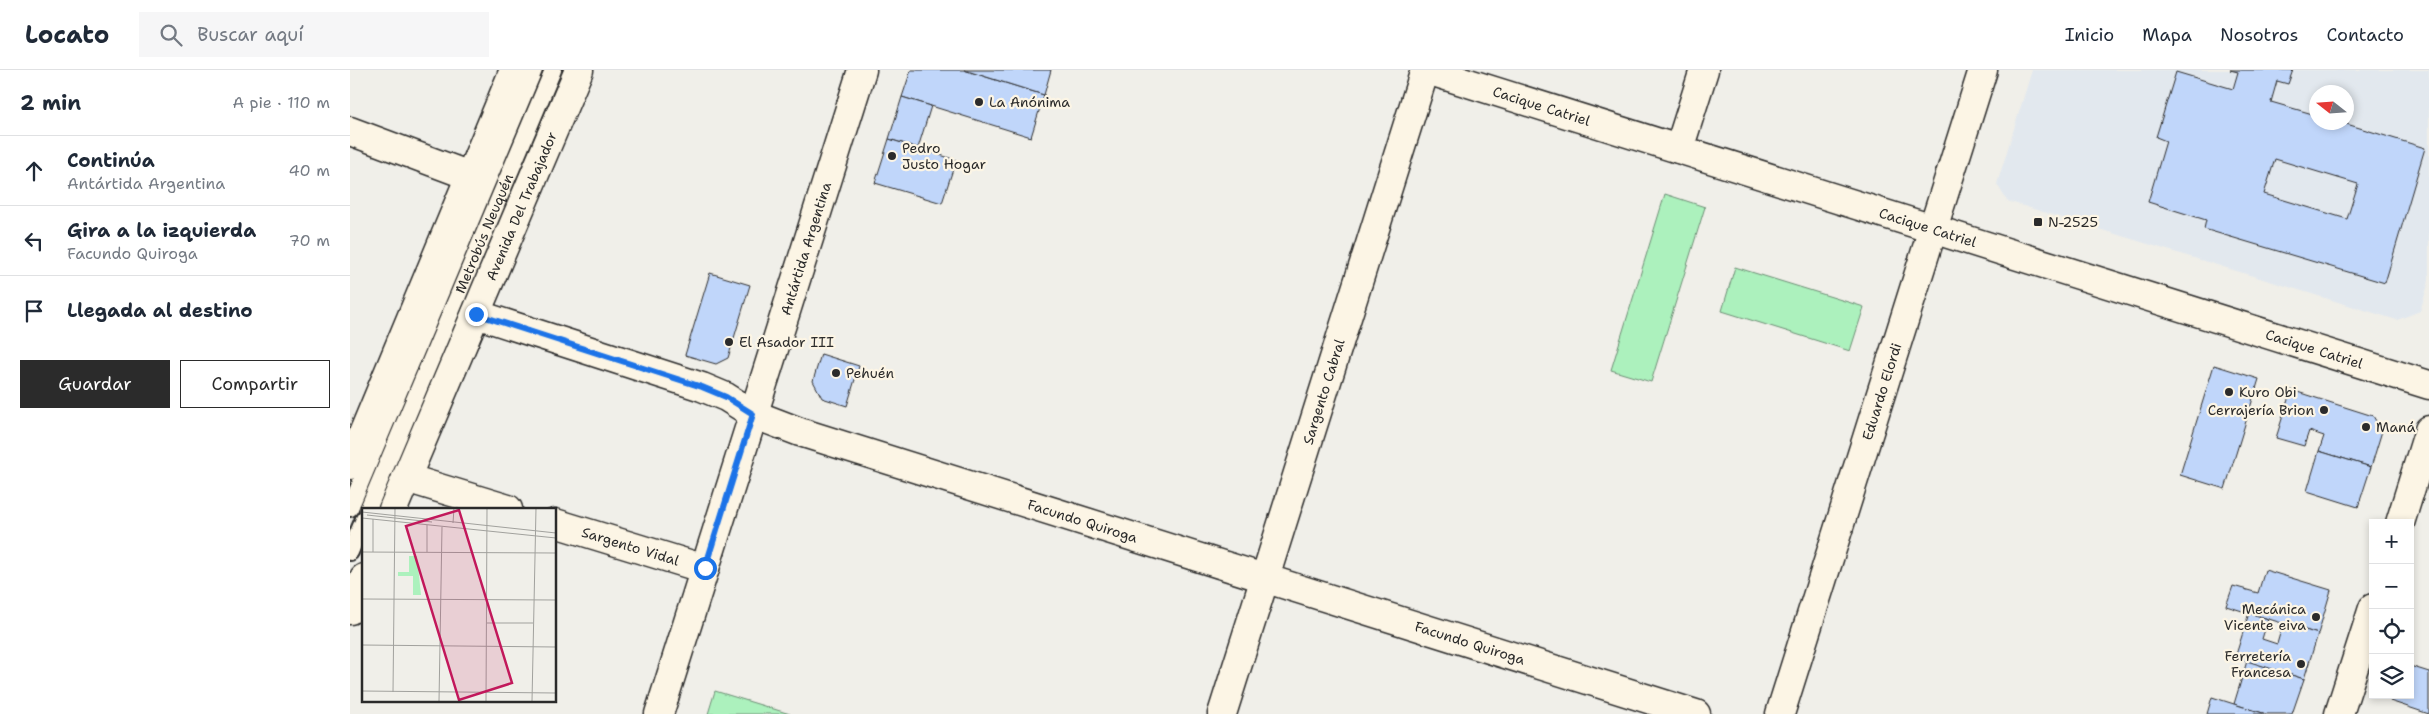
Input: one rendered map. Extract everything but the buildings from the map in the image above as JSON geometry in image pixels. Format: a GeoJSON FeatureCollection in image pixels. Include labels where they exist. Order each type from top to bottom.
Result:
{"type":"FeatureCollection","features":[{"type":"Feature","properties":{"kind":"street"},"geometry":{"type":"LineString","coordinates":[[350,465],[514,70]]}},
{"type":"Feature","properties":{"kind":"street","name":"Avenida Del Trabajador"},"geometry":{"type":"LineString","coordinates":[[393,508],[579,70]]}},
{"type":"Feature","properties":{"kind":"street","name":"Antártida Argentina"},"geometry":{"type":"LineString","coordinates":[[659,714],[862,70]]}},
{"type":"Feature","properties":{"kind":"street","name":"Cacique Catriel"},"geometry":{"type":"LineString","coordinates":[[1426,70],[2429,385]]}},
{"type":"Feature","properties":{"kind":"street","name":"Sargento Cabral"},"geometry":{"type":"LineString","coordinates":[[1222,714],[1426,70]]}},
{"type":"Feature","properties":{"kind":"street"},"geometry":{"type":"LineString","coordinates":[[1679,149],[1704,70]]}},
{"type":"Feature","properties":{"kind":"street","name":"Eduardo Elordi"},"geometry":{"type":"LineString","coordinates":[[1780,714],[1983,70]]}},
{"type":"Feature","properties":{"kind":"street"},"geometry":{"type":"LineString","coordinates":[[350,131],[470,176]]}},
{"type":"Feature","properties":{"kind":"street","name":"Facundo Quiroga"},"geometry":{"type":"LineString","coordinates":[[476,314],[702,387],[726,397],[753,414],[800,432],[1696,714]]}},
{"type":"Feature","properties":{"kind":"street"},"geometry":{"type":"LineString","coordinates":[[2401,519],[2429,430]]}},
{"type":"Feature","properties":{"kind":"street"},"geometry":{"type":"LineString","coordinates":[[406,478],[505,508]]}},
{"type":"Feature","properties":{"kind":"street","name":"Sargento Vidal"},"geometry":{"type":"LineString","coordinates":[[556,523],[705,568]]}},
{"type":"Feature","properties":{"kind":"street"},"geometry":{"type":"LineString","coordinates":[[350,610],[362,583]]}},
{"type":"Feature","properties":{"kind":"street"},"geometry":{"type":"LineString","coordinates":[[2339,714],[2373,609]]}},
{"type":"Feature","properties":{"kind":"lane","name":"Metrobús Neuquén"},"geometry":{"type":"LineString","coordinates":[[350,508],[534,70]]}},
{"type":"Feature","properties":{"kind":"lane","name":"Metrobús Neuquén"},"geometry":{"type":"LineString","coordinates":[[368,508],[554,70]]}},
{"type":"Feature","properties":{"kind":"lane"},"geometry":{"type":"LineString","coordinates":[[350,552],[362,524]]}},
{"type":"Feature","properties":{"kind":"shaded area"},"geometry":{"type":"Polygon","coordinates":[[[2032,70],[2429,70],[2429,281],[2420,311],[2397,320],[2007,201],[1997,184],[2032,70]]]}},
{"type":"Feature","properties":{"kind":"green space"},"geometry":{"type":"Polygon","coordinates":[[[1665,194],[1705,207],[1651,382],[1611,370],[1665,194]]]}},
{"type":"Feature","properties":{"kind":"green space"},"geometry":{"type":"Polygon","coordinates":[[[1735,267],[1864,307],[1850,351],[1722,311],[1735,267]]]}},
{"type":"Feature","properties":{"kind":"green space"},"geometry":{"type":"Polygon","coordinates":[[[715,691],[790,714],[708,714],[715,691]]]}},
{"type":"Feature","properties":{"kind":"place","name":"La Anónima"},"geometry":{"type":"Point","coordinates":[979,102]}},
{"type":"Feature","properties":{"kind":"place","name":"Pedro Justo Hogar"},"geometry":{"type":"Point","coordinates":[892,156]}},
{"type":"Feature","properties":{"kind":"place","name":"N-2525"},"geometry":{"type":"Point","coordinates":[2038,222]}},
{"type":"Feature","properties":{"kind":"place","name":"El Asador III"},"geometry":{"type":"Point","coordinates":[729,342]}},
{"type":"Feature","properties":{"kind":"place","name":"Pehuén"},"geometry":{"type":"Point","coordinates":[836,373]}},
{"type":"Feature","properties":{"kind":"place","name":"Kuro Obi"},"geometry":{"type":"Point","coordinates":[2229,392]}},
{"type":"Feature","properties":{"kind":"place","name":"Cerrajería Brion"},"geometry":{"type":"Point","coordinates":[2324,410]}},
{"type":"Feature","properties":{"kind":"place","name":"Maná"},"geometry":{"type":"Point","coordinates":[2366,427]}},
{"type":"Feature","properties":{"kind":"place","name":"Mecánica Vicente eiva"},"geometry":{"type":"Point","coordinates":[2316,617]}},
{"type":"Feature","properties":{"kind":"place","name":"Ferretería Francesa"},"geometry":{"type":"Point","coordinates":[2301,664]}},
{"type":"Feature","properties":{"kind":"route"},"geometry":{"type":"LineString","coordinates":[[476,314],[702,387],[726,397],[753,414],[705,568]]}}]}
